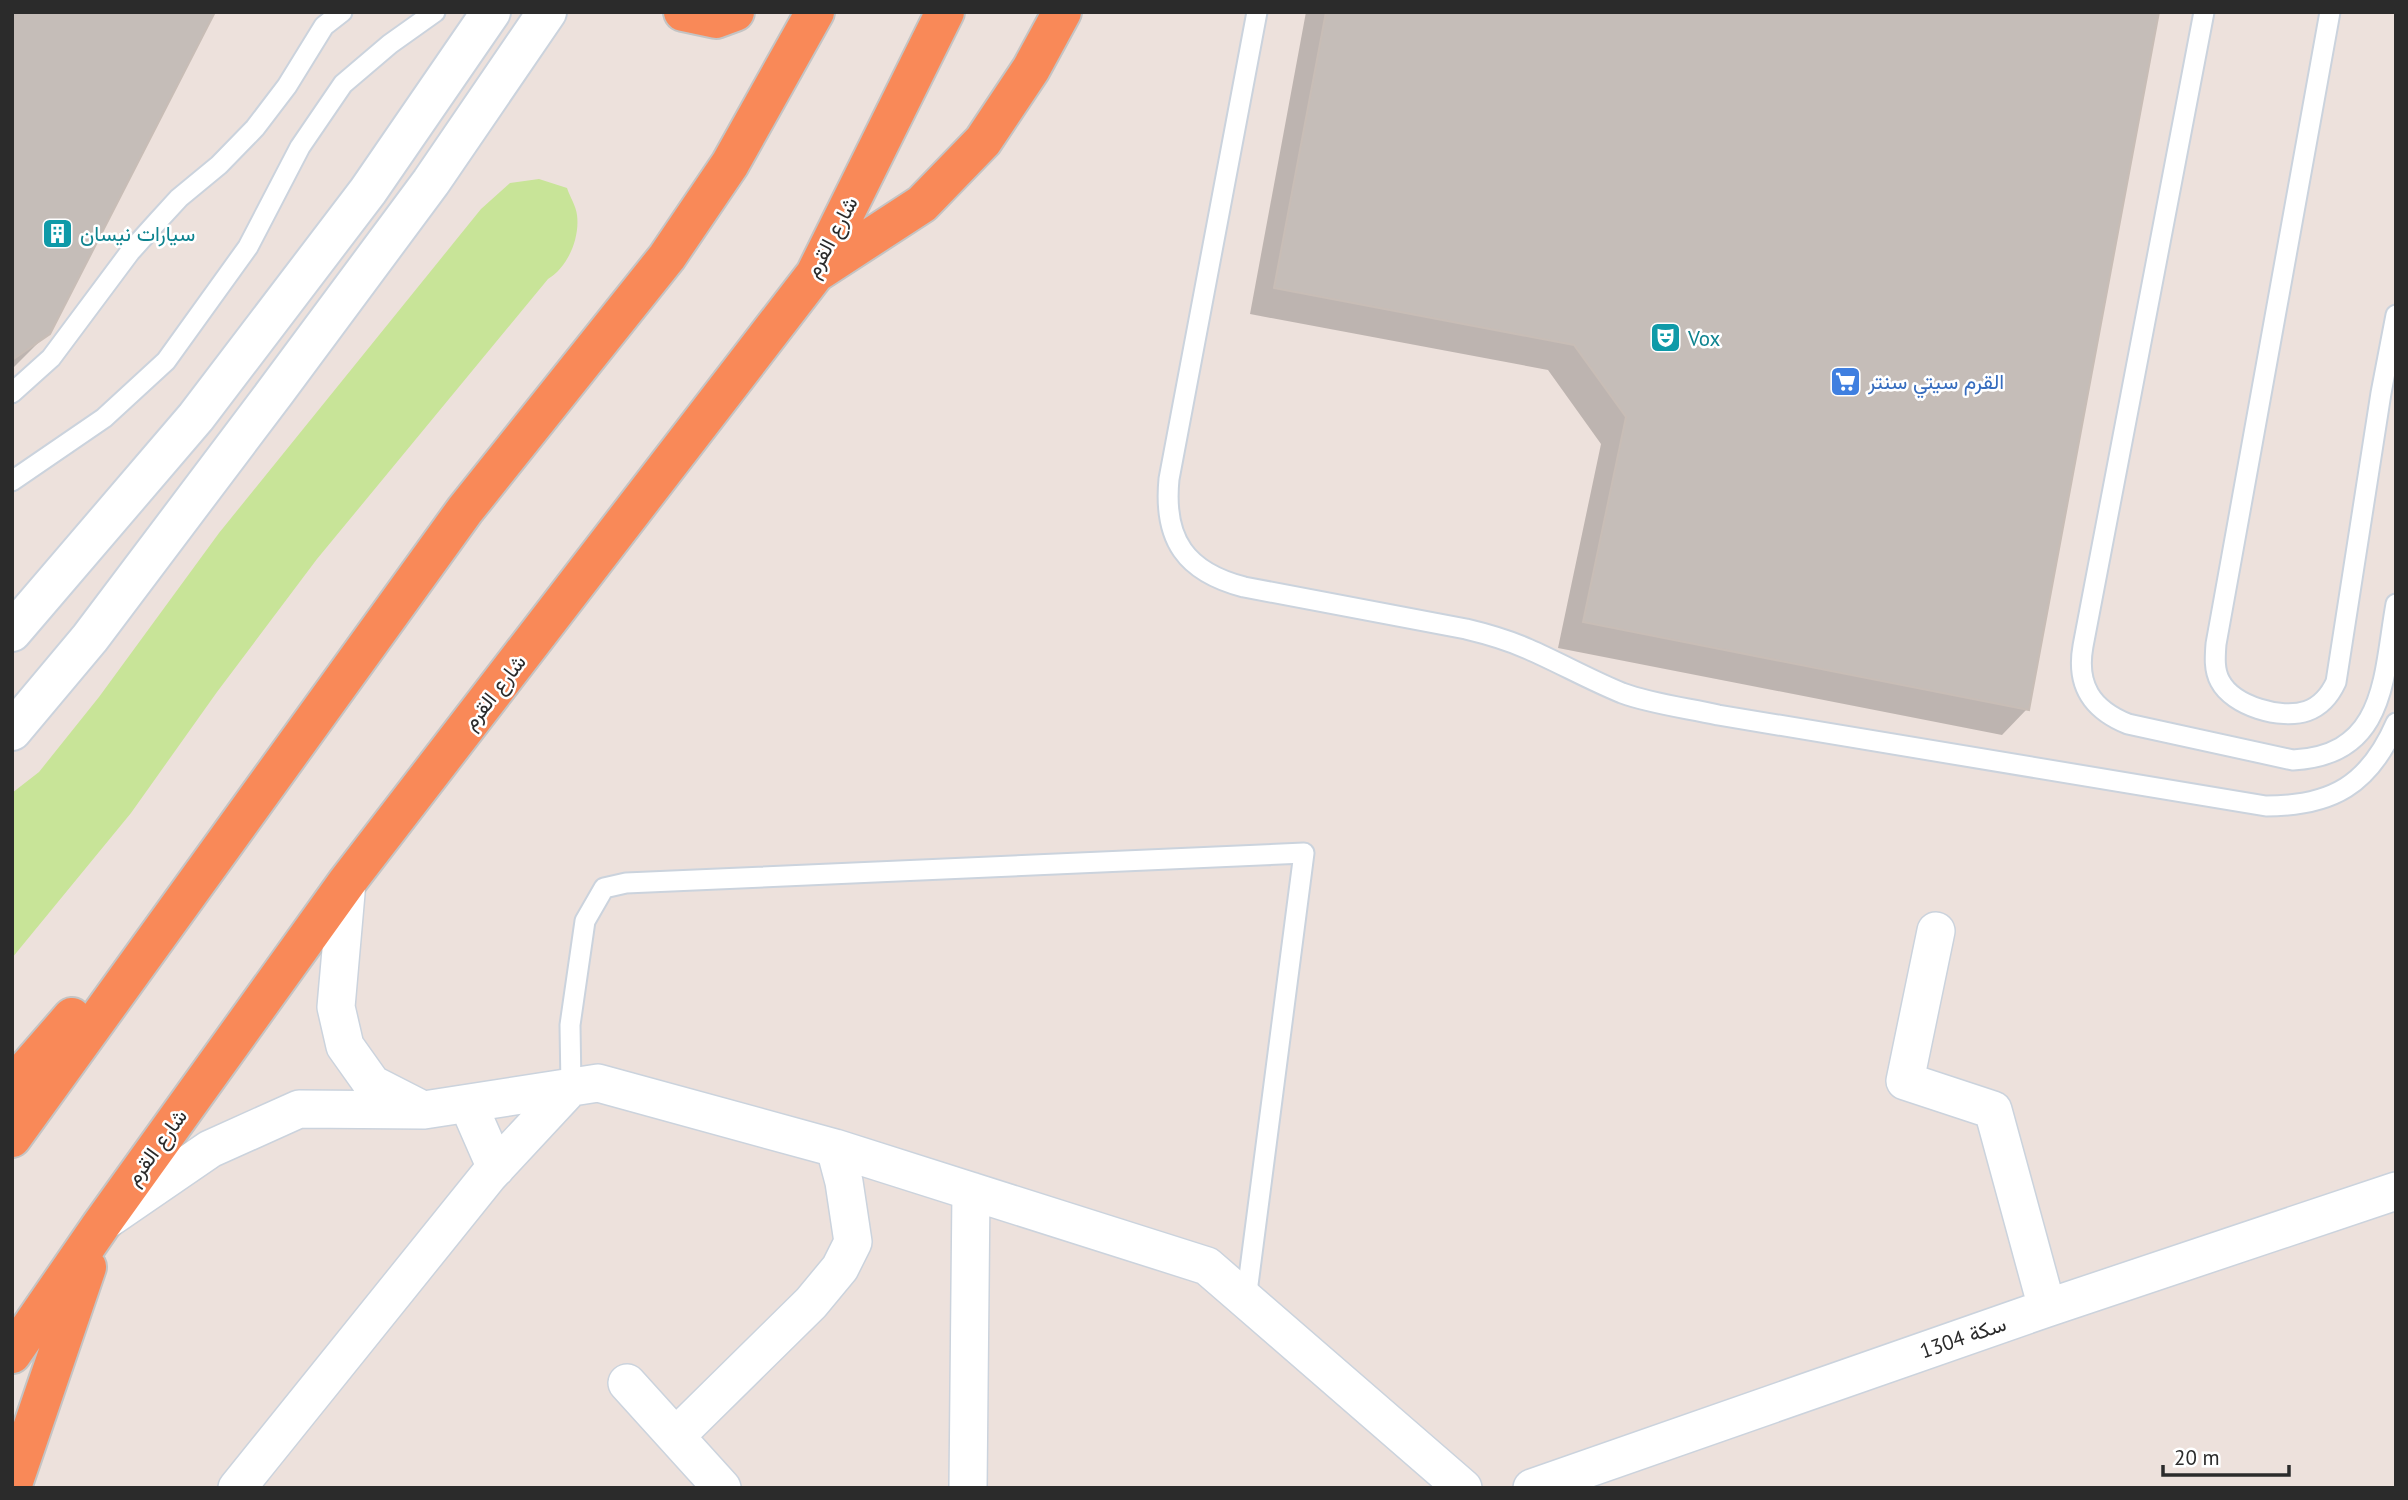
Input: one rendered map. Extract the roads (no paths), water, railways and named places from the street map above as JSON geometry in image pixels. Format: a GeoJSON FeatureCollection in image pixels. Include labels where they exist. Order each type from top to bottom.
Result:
{"type":"FeatureCollection","features":[{"type":"Feature","properties":{"kind":"highway"},"geometry":{"type":"LineString","coordinates":[[683,12],[716,19],[735,12]]}},
{"type":"Feature","properties":{"kind":"highway"},"geometry":{"type":"LineString","coordinates":[[12,1138],[465,510],[667,257],[730,164],[815,12]]}},
{"type":"Feature","properties":{"kind":"highway","name":"شارع القرم"},"geometry":{"type":"LineString","coordinates":[[12,1354],[347,882],[815,274],[945,12]]}},
{"type":"Feature","properties":{"kind":"highway"},"geometry":{"type":"LineString","coordinates":[[815,274],[922,204],[983,141],[1031,69],[1062,12]]}},
{"type":"Feature","properties":{"kind":"highway"},"geometry":{"type":"LineString","coordinates":[[12,1086],[231,833]]}},
{"type":"Feature","properties":{"kind":"highway"},"geometry":{"type":"LineString","coordinates":[[12,1487],[101,1225]]}},
{"type":"Feature","properties":{"kind":"street"},"geometry":{"type":"LineString","coordinates":[[12,632],[196,417],[368,191],[491,12]]}},
{"type":"Feature","properties":{"kind":"street"},"geometry":{"type":"LineString","coordinates":[[12,731],[90,638],[432,182],[547,12]]}},
{"type":"Feature","properties":{"kind":"street"},"geometry":{"type":"LineString","coordinates":[[347,882],[336,1007],[345,1046],[372,1084],[424,1110]]}},
{"type":"Feature","properties":{"kind":"street"},"geometry":{"type":"LineString","coordinates":[[1936,931],[1905,1081],[1993,1110],[2047,1308]]}},
{"type":"Feature","properties":{"kind":"street"},"geometry":{"type":"LineString","coordinates":[[101,1225],[210,1149],[299,1109],[424,1110],[598,1083],[835,1148],[1207,1266],[1462,1488]]}},
{"type":"Feature","properties":{"kind":"street"},"geometry":{"type":"LineString","coordinates":[[237,1488],[496,1168],[571,1087]]}},
{"type":"Feature","properties":{"kind":"street"},"geometry":{"type":"LineString","coordinates":[[468,1104],[496,1168]]}},
{"type":"Feature","properties":{"kind":"street"},"geometry":{"type":"LineString","coordinates":[[676,1436],[811,1303],[840,1268],[853,1242],[844,1182],[835,1148]]}},
{"type":"Feature","properties":{"kind":"street"},"geometry":{"type":"LineString","coordinates":[[968,1488],[971,1191]]}},
{"type":"Feature","properties":{"kind":"street","name":"سكة 1304"},"geometry":{"type":"LineString","coordinates":[[1532,1488],[2047,1308],[2396,1191]]}},
{"type":"Feature","properties":{"kind":"street"},"geometry":{"type":"LineString","coordinates":[[627,1383],[723,1488]]}},
{"type":"Feature","properties":{"kind":"lane"},"geometry":{"type":"LineString","coordinates":[[12,393],[51,358],[130,252],[179,198],[219,165],[255,128],[287,86],[324,26],[342,12]]}},
{"type":"Feature","properties":{"kind":"lane"},"geometry":{"type":"LineString","coordinates":[[12,481],[104,418],[166,361],[248,247],[300,147],[343,84],[390,44],[435,12]]}},
{"type":"Feature","properties":{"kind":"lane"},"geometry":{"type":"LineString","coordinates":[[1257,12],[1169,480],[1167,505],[1171,528],[1182,551],[1199,569],[1221,581],[1244,587],[1466,629],[1499,638],[1626,694],[1667,704],[1758,722],[2266,806],[2294,806],[2322,800],[2346,787],[2374,762],[2385,747],[2396,723]]}},
{"type":"Feature","properties":{"kind":"lane"},"geometry":{"type":"LineString","coordinates":[[2204,12],[2080,662],[2083,679],[2089,695],[2099,708],[2112,718],[2128,724],[2293,760],[2314,759],[2334,753],[2352,741],[2366,726],[2376,707],[2381,687],[2396,604]]}},
{"type":"Feature","properties":{"kind":"lane"},"geometry":{"type":"LineString","coordinates":[[2330,12],[2216,644],[2215,663],[2220,681],[2231,696],[2247,706],[2281,713],[2309,711],[2330,694],[2336,682],[2381,393],[2396,315]]}},
{"type":"Feature","properties":{"kind":"lane"},"geometry":{"type":"LineString","coordinates":[[2381,393],[2396,409]]}},
{"type":"Feature","properties":{"kind":"lane"},"geometry":{"type":"LineString","coordinates":[[571,1087],[570,1025],[585,920],[604,888],[626,883],[1304,853],[1246,1300]]}},
{"type":"Feature","properties":{"kind":"place","name":"سيارات نيسان"},"geometry":{"type":"Point","coordinates":[57,233]}},
{"type":"Feature","properties":{"kind":"place","name":"Vox"},"geometry":{"type":"Point","coordinates":[1665,338]}},
{"type":"Feature","properties":{"kind":"place","name":"القرم سيتي سنتر"},"geometry":{"type":"Point","coordinates":[1845,381]}}]}
